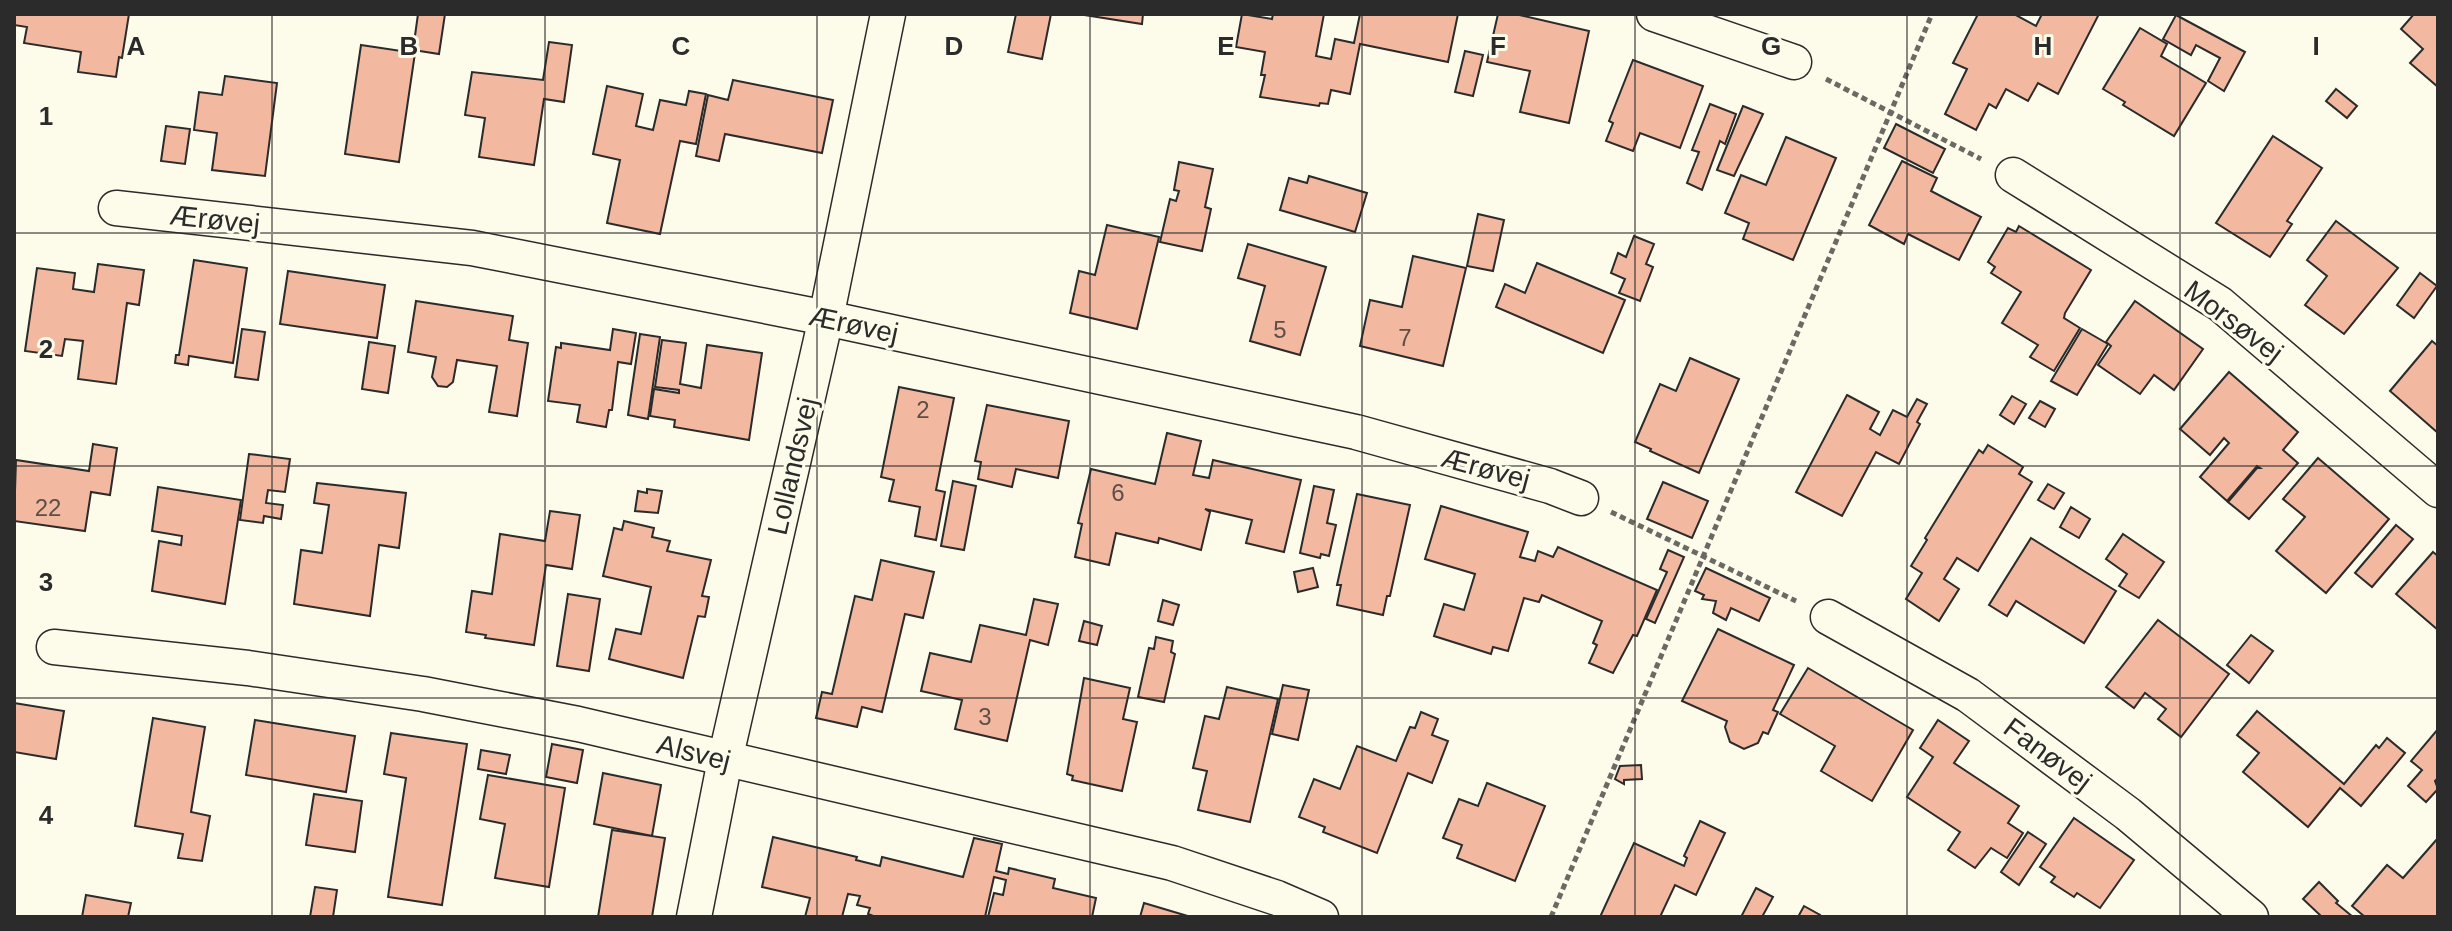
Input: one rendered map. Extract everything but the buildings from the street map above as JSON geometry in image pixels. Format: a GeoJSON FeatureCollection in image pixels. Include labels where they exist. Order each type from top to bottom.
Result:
{"type":"FeatureCollection","features":[{"type":"Feature","properties":{"kind":"street","name":"Lollandsvej"},"geometry":{"type":"LineString","coordinates":[[694,917],[725,760],[826,318],[888,14]]}},
{"type":"Feature","properties":{"kind":"street"},"geometry":{"type":"LineString","coordinates":[[1654,14],[1794,62]]}},
{"type":"Feature","properties":{"kind":"street","name":"Morsøvej"},"geometry":{"type":"LineString","coordinates":[[2013,175],[2220,304],[2438,490]]}},
{"type":"Feature","properties":{"kind":"street","name":"Ærøvej"},"geometry":{"type":"LineString","coordinates":[[116,208],[472,248],[826,318],[1356,432],[1550,486],[1581,498]]}},
{"type":"Feature","properties":{"kind":"street","name":"Fanøvej"},"geometry":{"type":"LineString","coordinates":[[1828,617],[1968,695],[2128,814],[2251,917]]}},
{"type":"Feature","properties":{"kind":"street","name":"Alsvej"},"geometry":{"type":"LineString","coordinates":[[54,647],[248,668],[423,694],[578,724],[1172,863],[1277,898],[1321,917]]}},
{"type":"Feature","properties":{"kind":"path"},"geometry":{"type":"LineString","coordinates":[[1551,917],[1932,14]]}},
{"type":"Feature","properties":{"kind":"path"},"geometry":{"type":"LineString","coordinates":[[1794,62],[2013,175]]}},
{"type":"Feature","properties":{"kind":"path"},"geometry":{"type":"LineString","coordinates":[[1581,498],[1828,617]]}}]}
